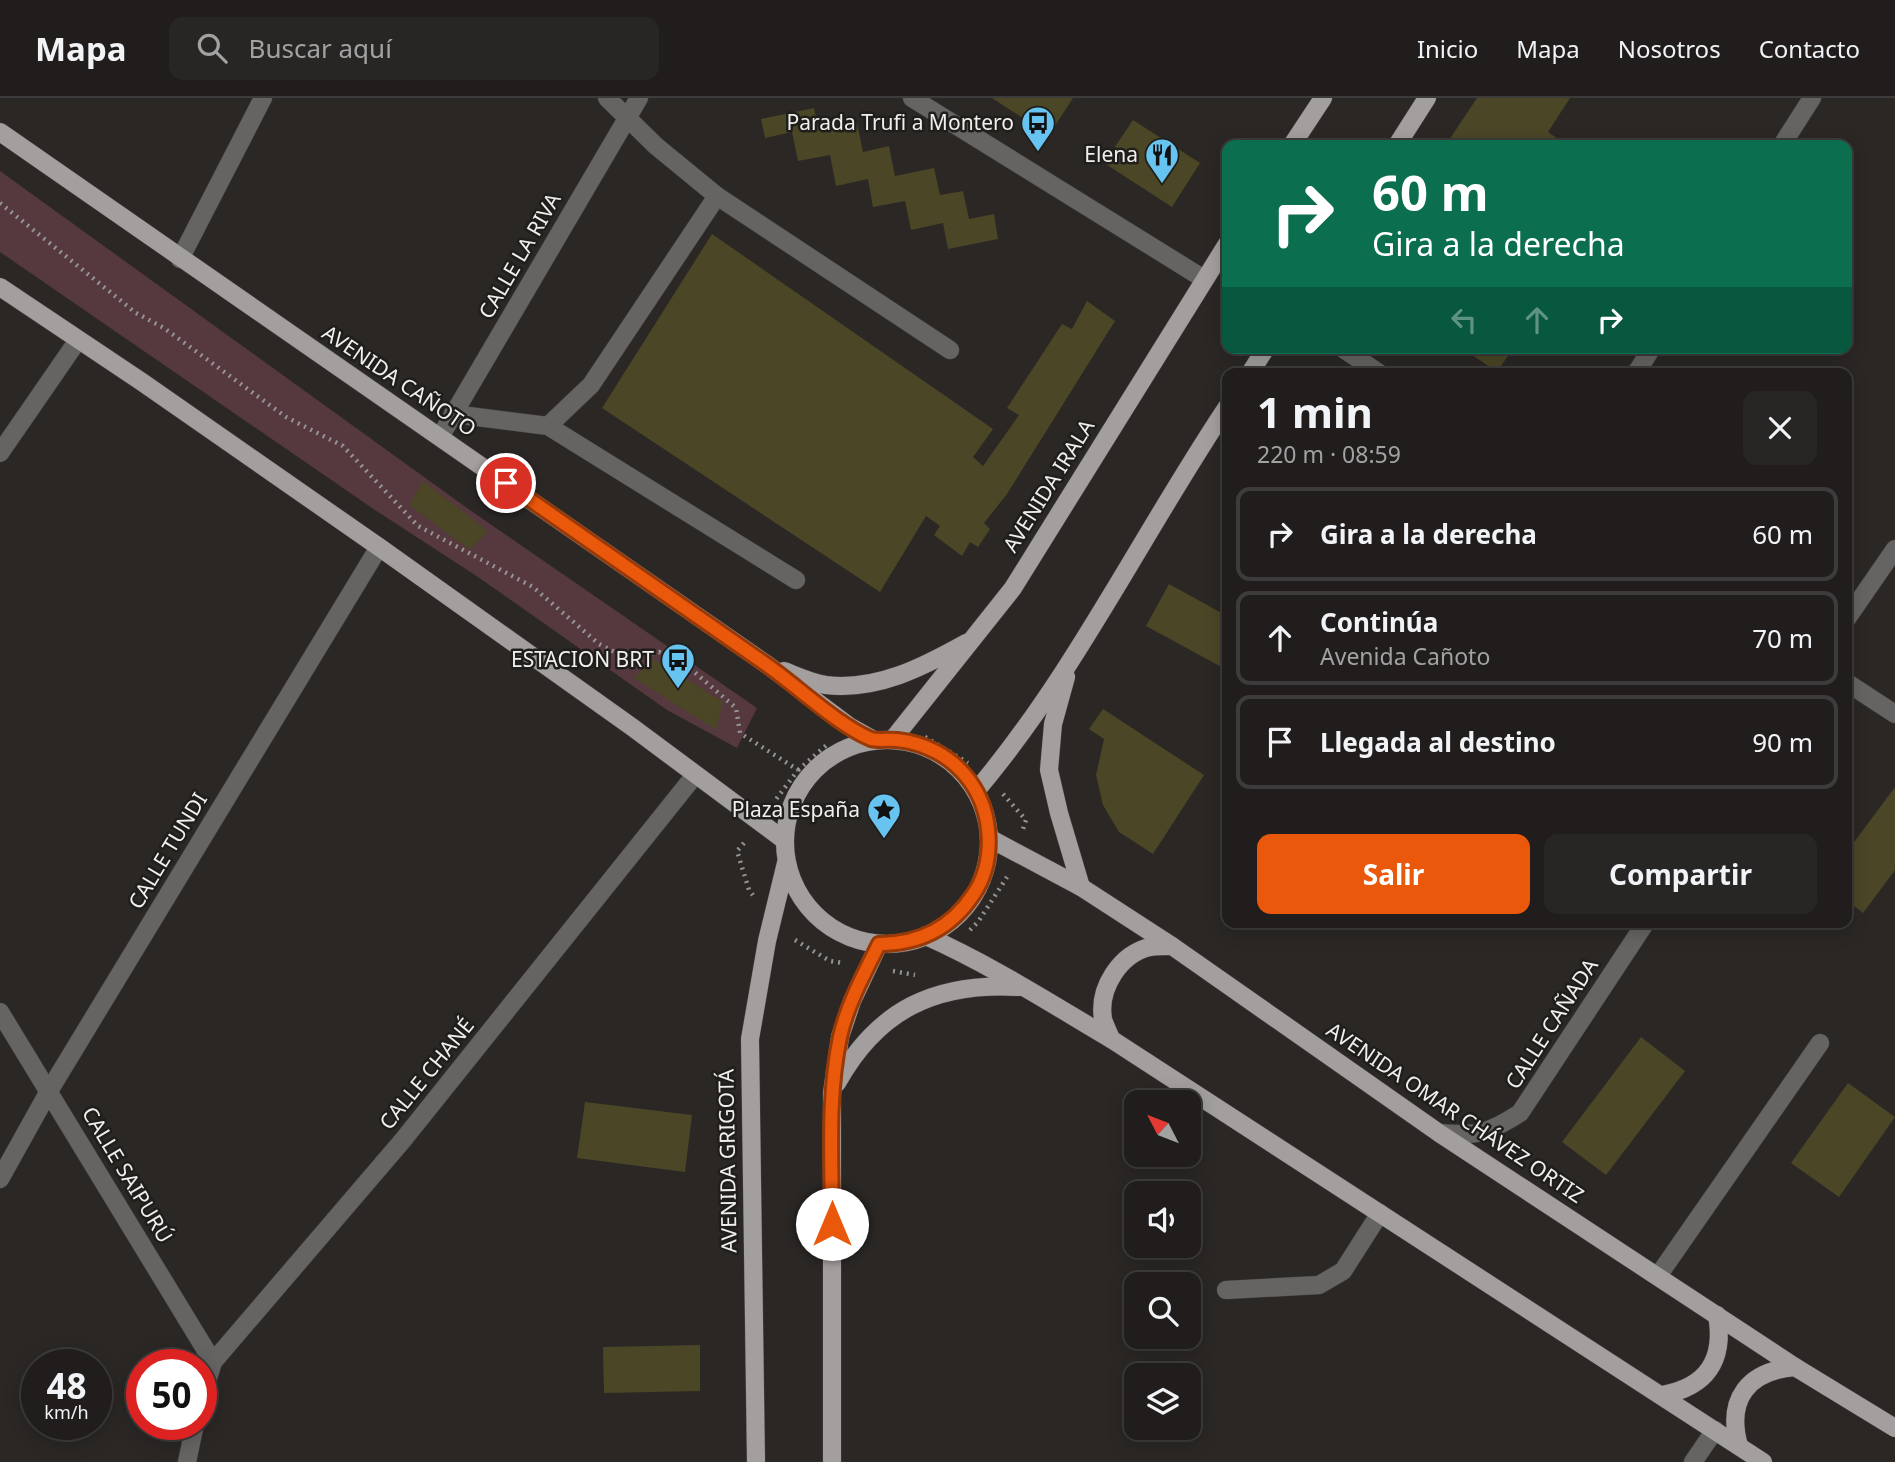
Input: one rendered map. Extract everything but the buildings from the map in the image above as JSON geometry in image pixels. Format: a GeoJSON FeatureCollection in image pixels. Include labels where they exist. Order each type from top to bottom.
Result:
{"type":"FeatureCollection","features":[{"type":"Feature","properties":{"kind":"main road"},"geometry":{"type":"LineString","coordinates":[[1295,140],[1323,98]]}},
{"type":"Feature","properties":{"kind":"main road"},"geometry":{"type":"LineString","coordinates":[[1400,140],[1427,98]]}},
{"type":"Feature","properties":{"kind":"main road","name":"AVENIDA CAÑOTO"},"geometry":{"type":"LineString","coordinates":[[0,132],[769,666],[849,726],[874,740]]}},
{"type":"Feature","properties":{"kind":"main road","name":"AVENIDA IRALA"},"geometry":{"type":"LineString","coordinates":[[898,733],[1013,587],[1222,252]]}},
{"type":"Feature","properties":{"kind":"main road"},"geometry":{"type":"LineString","coordinates":[[0,287],[379,547],[632,727],[784,840]]}},
{"type":"Feature","properties":{"kind":"main road"},"geometry":{"type":"LineString","coordinates":[[981,784],[942,755],[898,733],[838,752],[816,767],[800,787],[789,811],[784,840],[786,863],[800,896],[824,923],[856,940],[879,944],[903,943],[926,936],[950,922],[976,891],[986,866],[989,838],[981,784],[1070,665],[1127,565],[1222,415]]}},
{"type":"Feature","properties":{"kind":"main road"},"geometry":{"type":"LineString","coordinates":[[769,666],[825,685],[864,684],[895,677],[925,665],[975,638]]}},
{"type":"Feature","properties":{"kind":"main road"},"geometry":{"type":"LineString","coordinates":[[1070,665],[1053,724],[1049,769],[1081,887]]}},
{"type":"Feature","properties":{"kind":"main road","name":"AVENIDA OMAR CHÁVEZ ORTIZ"},"geometry":{"type":"LineString","coordinates":[[989,838],[1081,887],[1172,946],[1439,1133],[1795,1367],[1895,1428]]}},
{"type":"Feature","properties":{"kind":"main road","name":"AVENIDA GRIGOTÁ"},"geometry":{"type":"LineString","coordinates":[[756,1462],[750,1039],[772,918],[786,863]]}},
{"type":"Feature","properties":{"kind":"main road"},"geometry":{"type":"LineString","coordinates":[[926,936],[952,947],[1026,988],[1111,1040],[1763,1462]]}},
{"type":"Feature","properties":{"kind":"main road"},"geometry":{"type":"LineString","coordinates":[[832,1462],[832,1093],[840,1037],[852,1000],[879,944]]}},
{"type":"Feature","properties":{"kind":"main road"},"geometry":{"type":"LineString","coordinates":[[1111,1040],[1103,1018],[1103,1006],[1112,974],[1129,957],[1150,947],[1172,946]]}},
{"type":"Feature","properties":{"kind":"main road"},"geometry":{"type":"LineString","coordinates":[[832,1093],[852,1058],[878,1028],[925,999],[947,991],[986,985],[1026,988]]}},
{"type":"Feature","properties":{"kind":"main road"},"geometry":{"type":"LineString","coordinates":[[1662,1395],[1680,1391],[1697,1382],[1710,1369],[1718,1352],[1720,1333],[1717,1315]]}},
{"type":"Feature","properties":{"kind":"main road"},"geometry":{"type":"LineString","coordinates":[[1739,1446],[1734,1427],[1736,1408],[1744,1390],[1758,1376],[1775,1368],[1795,1367]]}},
{"type":"Feature","properties":{"kind":"street"},"geometry":{"type":"LineString","coordinates":[[180,259],[262,98]]}},
{"type":"Feature","properties":{"kind":"street"},"geometry":{"type":"LineString","coordinates":[[607,98],[626,119],[717,197],[950,350]]}},
{"type":"Feature","properties":{"kind":"street","name":"CALLE LA RIVA"},"geometry":{"type":"LineString","coordinates":[[440,437],[639,98]]}},
{"type":"Feature","properties":{"kind":"street"},"geometry":{"type":"LineString","coordinates":[[912,98],[1204,279]]}},
{"type":"Feature","properties":{"kind":"street"},"geometry":{"type":"LineString","coordinates":[[1785,140],[1812,98]]}},
{"type":"Feature","properties":{"kind":"street"},"geometry":{"type":"LineString","coordinates":[[548,426],[592,385],[717,197]]}},
{"type":"Feature","properties":{"kind":"street"},"geometry":{"type":"LineString","coordinates":[[0,453],[78,340]]}},
{"type":"Feature","properties":{"kind":"street"},"geometry":{"type":"LineString","coordinates":[[1351,354],[1372,368]]}},
{"type":"Feature","properties":{"kind":"street"},"geometry":{"type":"LineString","coordinates":[[453,414],[548,426],[796,580]]}},
{"type":"Feature","properties":{"kind":"street","name":"CALLE TUNDI"},"geometry":{"type":"LineString","coordinates":[[0,1180],[49,1091],[379,547]]}},
{"type":"Feature","properties":{"kind":"street"},"geometry":{"type":"LineString","coordinates":[[1852,611],[1895,549]]}},
{"type":"Feature","properties":{"kind":"street"},"geometry":{"type":"LineString","coordinates":[[1852,686],[1895,715]]}},
{"type":"Feature","properties":{"kind":"street","name":"CALLE CHANÉ"},"geometry":{"type":"LineString","coordinates":[[217,1357],[403,1140],[695,775]]}},
{"type":"Feature","properties":{"kind":"street","name":"CALLE CAÑADA"},"geometry":{"type":"LineString","coordinates":[[1439,1133],[1470,1135],[1493,1130],[1520,1113],[1642,928]]}},
{"type":"Feature","properties":{"kind":"street","name":"CALLE SAIPURÚ"},"geometry":{"type":"LineString","coordinates":[[0,1012],[205,1349]]}},
{"type":"Feature","properties":{"kind":"street"},"geometry":{"type":"LineString","coordinates":[[1658,1276],[1820,1043]]}},
{"type":"Feature","properties":{"kind":"street"},"geometry":{"type":"LineString","coordinates":[[1226,1290],[1319,1286],[1343,1271],[1380,1213]]}},
{"type":"Feature","properties":{"kind":"street"},"geometry":{"type":"LineString","coordinates":[[1693,1462],[1715,1430]]}},
{"type":"Feature","properties":{"kind":"street"},"geometry":{"type":"LineString","coordinates":[[187,1462],[192,1440]]}},
{"type":"Feature","properties":{"kind":"path"},"geometry":{"type":"LineString","coordinates":[[0,203],[136,313],[164,328],[286,417],[343,446],[418,526],[533,587],[599,644],[610,650],[622,656],[637,657],[659,652],[692,670],[736,708],[740,733],[798,770]]}},
{"type":"Feature","properties":{"kind":"path"},"geometry":{"type":"LineString","coordinates":[[849,726],[798,770],[737,851],[748,890],[772,918],[799,943],[830,961],[917,975]]}},
{"type":"Feature","properties":{"kind":"path"},"geometry":{"type":"LineString","coordinates":[[898,733],[941,745],[981,784],[1026,820],[1012,869],[978,922],[952,947]]}},
{"type":"Feature","properties":{"kind":"shaded area"},"geometry":{"type":"Polygon","coordinates":[[[0,171],[467,508],[757,708],[737,748],[667,710],[478,577],[372,508],[0,252],[0,171]]]}},
{"type":"Feature","properties":{"kind":"place","name":"Parada Trufi a Montero"},"geometry":{"type":"Point","coordinates":[1038,153]}},
{"type":"Feature","properties":{"kind":"place","name":"Elena"},"geometry":{"type":"Point","coordinates":[1162,185]}},
{"type":"Feature","properties":{"kind":"place","name":"ESTACION BRT"},"geometry":{"type":"Point","coordinates":[678,690]}},
{"type":"Feature","properties":{"kind":"place","name":"Plaza España"},"geometry":{"type":"Point","coordinates":[884,840]}},
{"type":"Feature","properties":{"kind":"route"},"geometry":{"type":"LineString","coordinates":[[506,483],[769,666],[849,726],[874,740],[906,741],[930,748],[942,755],[970,781],[982,803],[989,838],[986,866],[976,891],[960,913],[938,930],[903,943],[879,944],[852,1000],[840,1037],[832,1093],[832,1224]]}}]}
